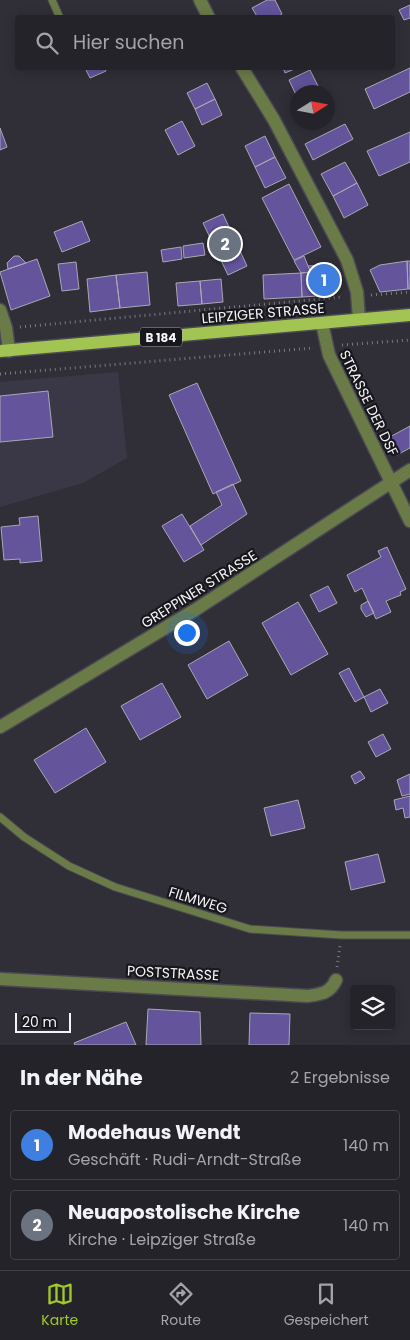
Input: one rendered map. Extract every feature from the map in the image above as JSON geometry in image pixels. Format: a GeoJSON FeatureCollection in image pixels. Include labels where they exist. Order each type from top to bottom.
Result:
{"type":"FeatureCollection","features":[{"type":"Feature","properties":{"kind":"main road","name":"LEIPZIGER STRASSE"},"geometry":{"type":"LineString","coordinates":[[5,351],[410,315]]}},
{"type":"Feature","properties":{"kind":"street"},"geometry":{"type":"LineString","coordinates":[[200,0],[208,15]]}},
{"type":"Feature","properties":{"kind":"street"},"geometry":{"type":"LineString","coordinates":[[243,70],[274,120],[347,260],[357,296],[359,319]]}},
{"type":"Feature","properties":{"kind":"street"},"geometry":{"type":"LineString","coordinates":[[0,310],[6,328],[5,351]]}},
{"type":"Feature","properties":{"kind":"street","name":"STRASSE DER DSF"},"geometry":{"type":"LineString","coordinates":[[322,322],[326,346],[410,521]]}},
{"type":"Feature","properties":{"kind":"street","name":"GREPPINER STRASSE"},"geometry":{"type":"LineString","coordinates":[[0,727],[195,610],[410,470]]}},
{"type":"Feature","properties":{"kind":"street","name":"POSTSTRASSE"},"geometry":{"type":"LineString","coordinates":[[0,979],[308,996],[323,994],[332,989],[336,980]]}},
{"type":"Feature","properties":{"kind":"lane"},"geometry":{"type":"LineString","coordinates":[[52,0],[59,15]]}},
{"type":"Feature","properties":{"kind":"lane","name":"FILMWEG"},"geometry":{"type":"LineString","coordinates":[[0,817],[24,837],[69,866],[115,887],[250,929],[341,935],[410,934]]}},
{"type":"Feature","properties":{"kind":"path"},"geometry":{"type":"LineString","coordinates":[[6,328],[410,292]]}},
{"type":"Feature","properties":{"kind":"path"},"geometry":{"type":"LineString","coordinates":[[0,374],[410,340]]}},
{"type":"Feature","properties":{"kind":"path"},"geometry":{"type":"LineString","coordinates":[[336,980],[341,935]]}},
{"type":"Feature","properties":{"kind":"shaded area"},"geometry":{"type":"Polygon","coordinates":[[[118,372],[127,458],[83,483],[0,507],[0,382],[118,372]]]}},
{"type":"Feature","properties":{"kind":"building"},"geometry":{"type":"Polygon","coordinates":[[[267,0],[275,0],[282,14],[256,15],[252,8],[267,0]]]}},
{"type":"Feature","properties":{"kind":"building"},"geometry":{"type":"Polygon","coordinates":[[[410,5],[410,18],[404,20],[399,10],[410,5]]]}},
{"type":"Feature","properties":{"kind":"building"},"geometry":{"type":"Polygon","coordinates":[[[410,68],[410,92],[374,109],[365,89],[410,68]]]}},
{"type":"Feature","properties":{"kind":"building"},"geometry":{"type":"Polygon","coordinates":[[[86,70],[106,70],[106,71],[90,78],[86,70]]]}},
{"type":"Feature","properties":{"kind":"building"},"geometry":{"type":"Polygon","coordinates":[[[310,70],[318,85],[291,85],[289,80],[310,70]]]}},
{"type":"Feature","properties":{"kind":"building"},"geometry":{"type":"Polygon","coordinates":[[[207,83],[215,99],[195,109],[187,93],[207,83]]]}},
{"type":"Feature","properties":{"kind":"building"},"geometry":{"type":"Polygon","coordinates":[[[215,99],[222,115],[202,125],[195,109],[215,99]]]}},
{"type":"Feature","properties":{"kind":"building"},"geometry":{"type":"Polygon","coordinates":[[[182,121],[195,146],[178,155],[165,130],[182,121]]]}},
{"type":"Feature","properties":{"kind":"building"},"geometry":{"type":"Polygon","coordinates":[[[345,124],[353,139],[313,160],[305,144],[345,124]]]}},
{"type":"Feature","properties":{"kind":"building"},"geometry":{"type":"Polygon","coordinates":[[[0,128],[7,147],[0,150],[0,128]]]}},
{"type":"Feature","properties":{"kind":"building"},"geometry":{"type":"Polygon","coordinates":[[[410,132],[410,162],[379,176],[367,151],[410,132]]]}},
{"type":"Feature","properties":{"kind":"building"},"geometry":{"type":"Polygon","coordinates":[[[265,136],[275,157],[255,167],[245,146],[265,136]]]}},
{"type":"Feature","properties":{"kind":"building"},"geometry":{"type":"Polygon","coordinates":[[[275,157],[286,178],[265,188],[255,167],[275,157]]]}},
{"type":"Feature","properties":{"kind":"building"},"geometry":{"type":"Polygon","coordinates":[[[345,162],[357,183],[333,196],[321,174],[345,162]]]}},
{"type":"Feature","properties":{"kind":"building"},"geometry":{"type":"Polygon","coordinates":[[[357,183],[368,205],[344,218],[333,196],[357,183]]]}},
{"type":"Feature","properties":{"kind":"building"},"geometry":{"type":"Polygon","coordinates":[[[289,184],[321,247],[294,260],[262,198],[289,184]]]}},
{"type":"Feature","properties":{"kind":"building"},"geometry":{"type":"Polygon","coordinates":[[[223,214],[247,266],[228,275],[203,223],[223,214]]]}},
{"type":"Feature","properties":{"kind":"building"},"geometry":{"type":"Polygon","coordinates":[[[82,221],[90,241],[62,252],[54,232],[82,221]]]}},
{"type":"Feature","properties":{"kind":"building"},"geometry":{"type":"Polygon","coordinates":[[[203,243],[205,255],[184,258],[183,246],[203,243]]]}},
{"type":"Feature","properties":{"kind":"building"},"geometry":{"type":"Polygon","coordinates":[[[181,247],[182,259],[163,262],[161,250],[181,247]]]}},
{"type":"Feature","properties":{"kind":"building"},"geometry":{"type":"Polygon","coordinates":[[[14,256],[19,256],[26,263],[8,269],[7,263],[14,256]]]}},
{"type":"Feature","properties":{"kind":"building"},"geometry":{"type":"Polygon","coordinates":[[[304,256],[311,272],[301,273],[294,261],[304,256]]]}},
{"type":"Feature","properties":{"kind":"building"},"geometry":{"type":"Polygon","coordinates":[[[37,259],[50,296],[11,310],[0,272],[37,259]]]}},
{"type":"Feature","properties":{"kind":"building"},"geometry":{"type":"Polygon","coordinates":[[[407,261],[410,261],[410,289],[408,289],[407,261]]]}},
{"type":"Feature","properties":{"kind":"building"},"geometry":{"type":"Polygon","coordinates":[[[407,261],[408,289],[380,292],[370,270],[380,265],[407,261]]]}},
{"type":"Feature","properties":{"kind":"building"},"geometry":{"type":"Polygon","coordinates":[[[76,262],[79,289],[62,291],[58,264],[76,262]]]}},
{"type":"Feature","properties":{"kind":"building"},"geometry":{"type":"Polygon","coordinates":[[[332,264],[334,295],[302,297],[301,273],[311,272],[308,266],[332,264]]]}},
{"type":"Feature","properties":{"kind":"building"},"geometry":{"type":"Polygon","coordinates":[[[147,272],[150,305],[120,308],[116,275],[147,272]]]}},
{"type":"Feature","properties":{"kind":"building"},"geometry":{"type":"Polygon","coordinates":[[[301,273],[302,297],[264,299],[263,275],[301,273]]]}},
{"type":"Feature","properties":{"kind":"building"},"geometry":{"type":"Polygon","coordinates":[[[116,275],[120,308],[90,312],[87,279],[116,275]]]}},
{"type":"Feature","properties":{"kind":"building"},"geometry":{"type":"Polygon","coordinates":[[[221,279],[223,302],[202,304],[200,281],[221,279]]]}},
{"type":"Feature","properties":{"kind":"building"},"geometry":{"type":"Polygon","coordinates":[[[200,281],[202,304],[178,306],[176,283],[200,281]]]}},
{"type":"Feature","properties":{"kind":"building"},"geometry":{"type":"Polygon","coordinates":[[[197,383],[241,481],[213,494],[169,395],[197,383]]]}},
{"type":"Feature","properties":{"kind":"building"},"geometry":{"type":"Polygon","coordinates":[[[48,391],[53,437],[0,442],[0,396],[48,391]]]}},
{"type":"Feature","properties":{"kind":"building"},"geometry":{"type":"Polygon","coordinates":[[[410,426],[410,448],[397,455],[388,438],[410,426]]]}},
{"type":"Feature","properties":{"kind":"building"},"geometry":{"type":"Polygon","coordinates":[[[233,484],[247,514],[201,545],[190,526],[222,505],[216,492],[233,484]]]}},
{"type":"Feature","properties":{"kind":"building"},"geometry":{"type":"Polygon","coordinates":[[[182,514],[204,550],[184,562],[162,526],[182,514]]]}},
{"type":"Feature","properties":{"kind":"building"},"geometry":{"type":"Polygon","coordinates":[[[38,516],[42,561],[20,563],[20,559],[4,560],[1,527],[20,525],[19,518],[38,516]]]}},
{"type":"Feature","properties":{"kind":"building"},"geometry":{"type":"Polygon","coordinates":[[[387,547],[406,589],[400,592],[401,595],[386,601],[391,612],[376,619],[362,588],[355,592],[347,575],[381,557],[378,551],[387,547]]]}},
{"type":"Feature","properties":{"kind":"building"},"geometry":{"type":"Polygon","coordinates":[[[328,586],[337,603],[319,612],[310,595],[328,586]]]}},
{"type":"Feature","properties":{"kind":"building"},"geometry":{"type":"Polygon","coordinates":[[[368,601],[374,613],[366,617],[361,609],[361,605],[368,601]]]}},
{"type":"Feature","properties":{"kind":"building"},"geometry":{"type":"Polygon","coordinates":[[[298,602],[328,654],[291,675],[262,623],[298,602]]]}},
{"type":"Feature","properties":{"kind":"building"},"geometry":{"type":"Polygon","coordinates":[[[229,641],[248,675],[207,699],[188,665],[229,641]]]}},
{"type":"Feature","properties":{"kind":"building"},"geometry":{"type":"Polygon","coordinates":[[[349,668],[364,697],[355,702],[339,673],[349,668]]]}},
{"type":"Feature","properties":{"kind":"building"},"geometry":{"type":"Polygon","coordinates":[[[162,683],[181,717],[140,740],[121,706],[162,683]]]}},
{"type":"Feature","properties":{"kind":"building"},"geometry":{"type":"Polygon","coordinates":[[[380,689],[388,703],[371,712],[364,697],[380,689]]]}},
{"type":"Feature","properties":{"kind":"building"},"geometry":{"type":"Polygon","coordinates":[[[86,728],[106,762],[55,793],[34,760],[86,728]]]}},
{"type":"Feature","properties":{"kind":"building"},"geometry":{"type":"Polygon","coordinates":[[[383,734],[391,749],[376,757],[368,742],[383,734]]]}},
{"type":"Feature","properties":{"kind":"building"},"geometry":{"type":"Polygon","coordinates":[[[360,771],[365,778],[355,784],[351,776],[360,771]]]}},
{"type":"Feature","properties":{"kind":"building"},"geometry":{"type":"Polygon","coordinates":[[[410,774],[410,794],[402,796],[397,780],[410,774]]]}},
{"type":"Feature","properties":{"kind":"building"},"geometry":{"type":"Polygon","coordinates":[[[410,796],[410,817],[405,818],[403,808],[396,810],[394,800],[410,796]]]}},
{"type":"Feature","properties":{"kind":"building"},"geometry":{"type":"Polygon","coordinates":[[[298,800],[305,828],[271,836],[264,808],[298,800]]]}},
{"type":"Feature","properties":{"kind":"building"},"geometry":{"type":"Polygon","coordinates":[[[378,854],[385,882],[351,890],[345,862],[378,854]]]}},
{"type":"Feature","properties":{"kind":"building"},"geometry":{"type":"Polygon","coordinates":[[[148,1009],[200,1012],[201,1045],[146,1045],[148,1009]]]}},
{"type":"Feature","properties":{"kind":"building"},"geometry":{"type":"Polygon","coordinates":[[[250,1013],[290,1014],[289,1045],[249,1045],[250,1013]]]}},
{"type":"Feature","properties":{"kind":"building"},"geometry":{"type":"Polygon","coordinates":[[[126,1022],[136,1045],[75,1045],[74,1043],[126,1022]]]}},
{"type":"Feature","properties":{"kind":"place","name":"Neuapostolische Kirche"},"geometry":{"type":"Point","coordinates":[225,244]}},
{"type":"Feature","properties":{"kind":"place","name":"Modehaus Wendt"},"geometry":{"type":"Point","coordinates":[324,280]}}]}
